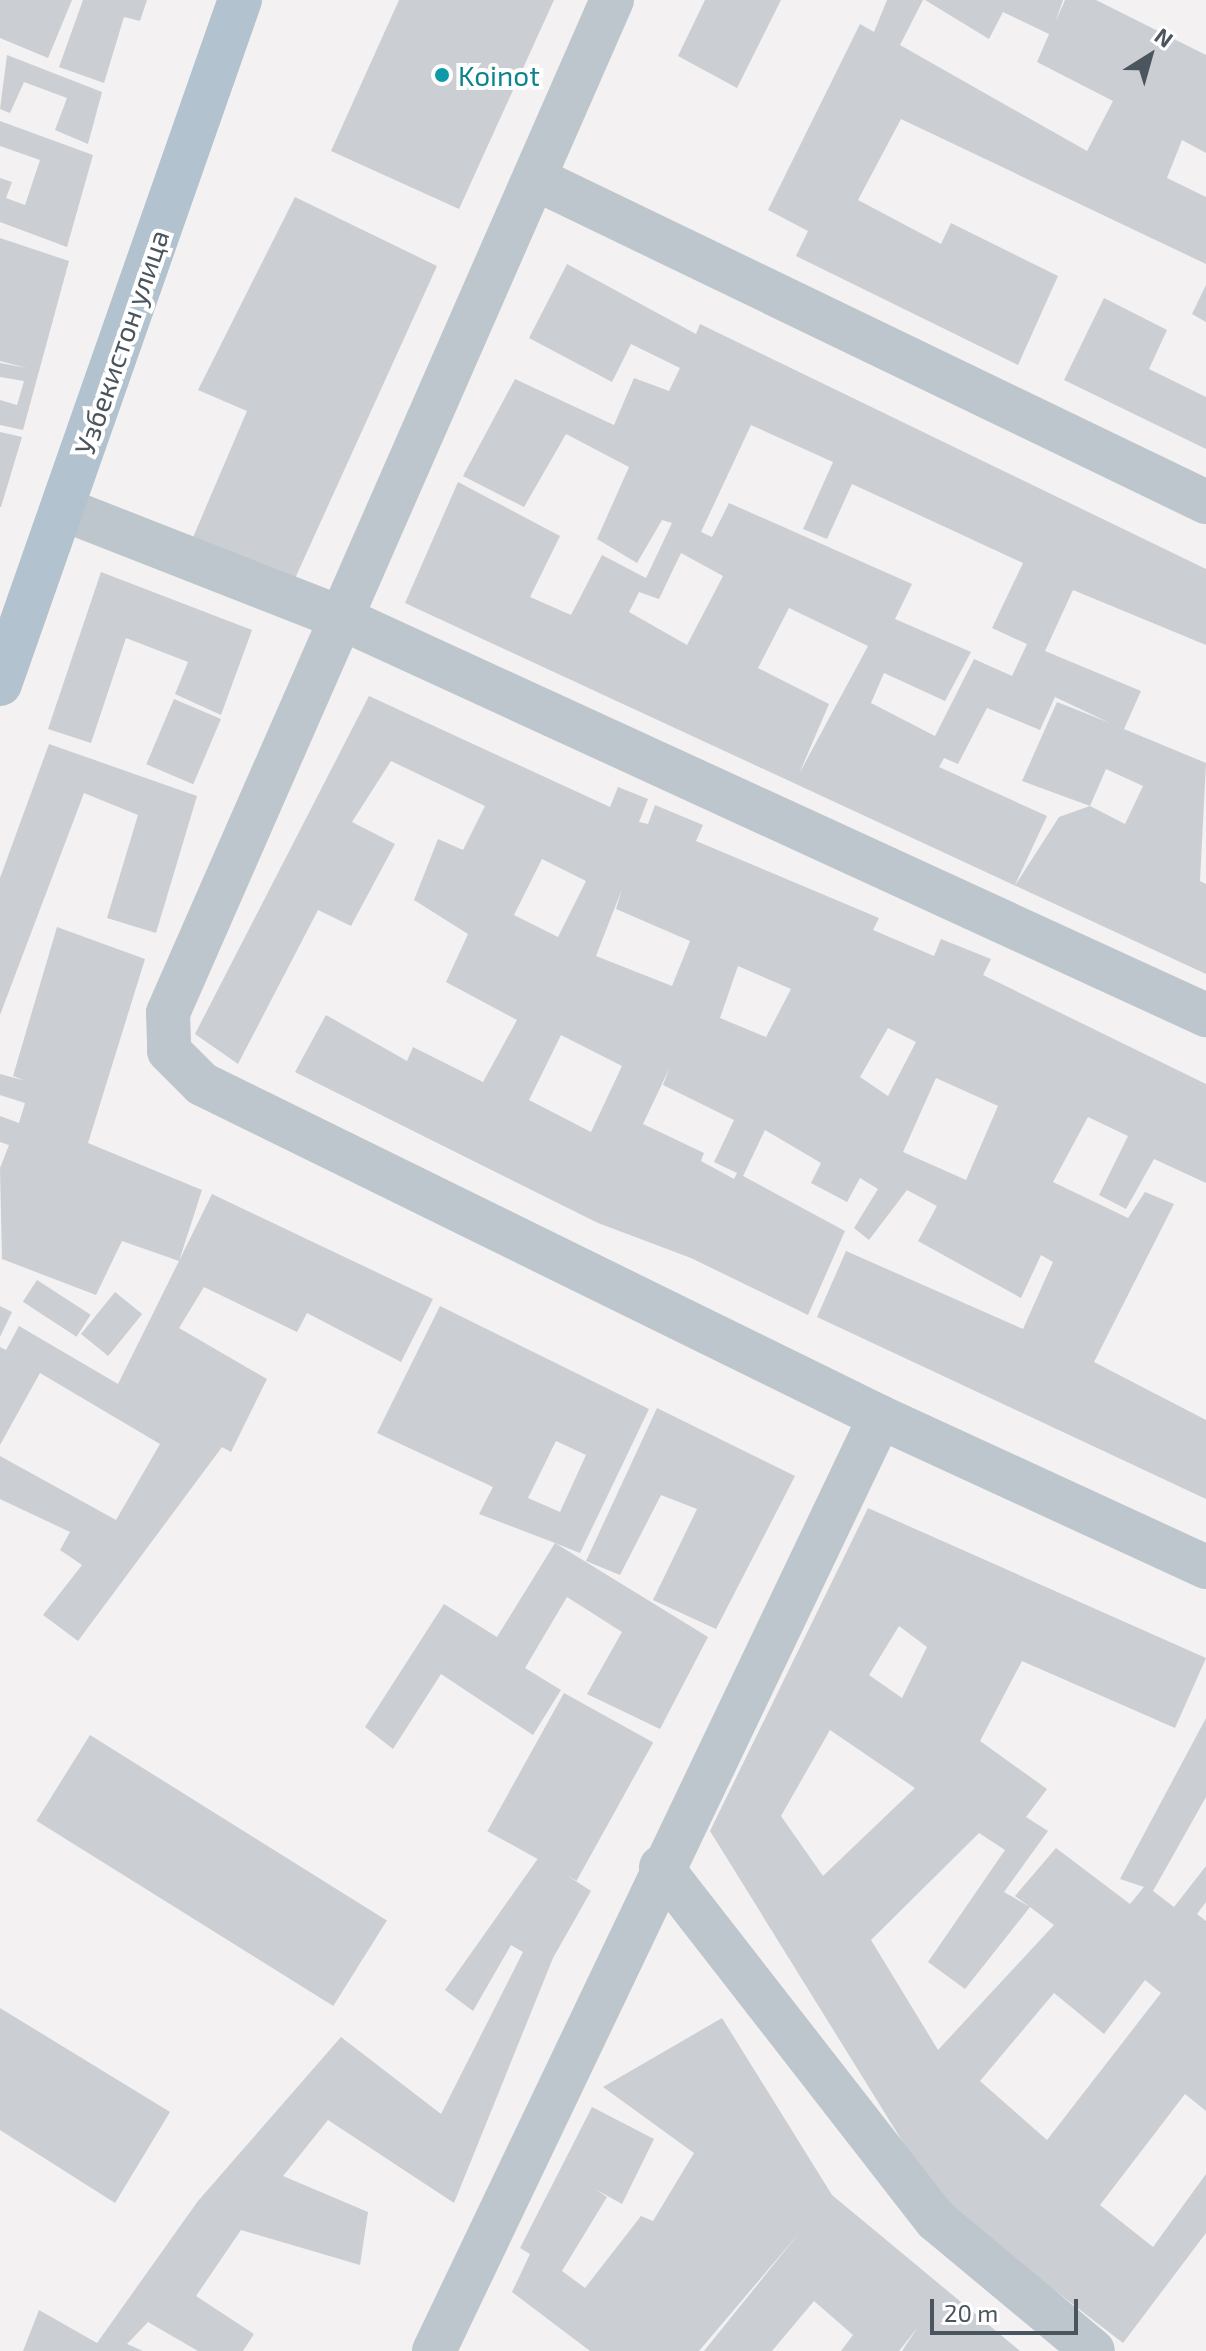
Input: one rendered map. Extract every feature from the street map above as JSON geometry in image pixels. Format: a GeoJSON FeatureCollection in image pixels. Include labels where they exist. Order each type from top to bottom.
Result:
{"type":"FeatureCollection","features":[{"type":"Feature","properties":{"kind":"main road","name":"Узбекистон улица"},"geometry":{"type":"LineString","coordinates":[[0,684],[9,621],[63,509],[240,0]]}},
{"type":"Feature","properties":{"kind":"street"},"geometry":{"type":"LineString","coordinates":[[612,0],[168,1013],[169,1051],[202,1084],[880,1417],[1206,1567]]}},
{"type":"Feature","properties":{"kind":"street"},"geometry":{"type":"LineString","coordinates":[[536,179],[1206,502]]}},
{"type":"Feature","properties":{"kind":"street"},"geometry":{"type":"LineString","coordinates":[[63,509],[343,619],[1206,1015]]}},
{"type":"Feature","properties":{"kind":"street"},"geometry":{"type":"LineString","coordinates":[[434,2351],[661,1867],[880,1417]]}},
{"type":"Feature","properties":{"kind":"street"},"geometry":{"type":"LineString","coordinates":[[661,1867],[936,2220],[1093,2351]]}},
{"type":"Feature","properties":{"kind":"building"},"geometry":{"type":"Polygon","coordinates":[[[0,0],[72,0],[48,58],[0,38],[0,0]]]}},
{"type":"Feature","properties":{"kind":"building"},"geometry":{"type":"Polygon","coordinates":[[[83,0],[147,0],[140,21],[124,17],[104,83],[59,67],[83,0]]]}},
{"type":"Feature","properties":{"kind":"building","name":"Koinot"},"geometry":{"type":"Polygon","coordinates":[[[399,0],[554,0],[459,209],[331,151],[399,0]]]}},
{"type":"Feature","properties":{"kind":"building"},"geometry":{"type":"Polygon","coordinates":[[[705,0],[781,0],[737,88],[678,56],[705,0]]]}},
{"type":"Feature","properties":{"kind":"building"},"geometry":{"type":"Polygon","coordinates":[[[887,0],[923,0],[900,45],[1087,151],[1113,101],[1037,62],[1049,34],[1003,12],[989,39],[925,0],[1063,0],[1055,23],[1065,0],[1096,0],[1206,55],[1206,153],[1182,140],[1167,178],[1206,197],[1206,264],[901,119],[858,200],[941,244],[951,223],[1058,276],[1018,365],[796,256],[808,231],[768,210],[860,24],[874,32],[887,0]]]}},
{"type":"Feature","properties":{"kind":"building"},"geometry":{"type":"Polygon","coordinates":[[[7,55],[102,92],[88,144],[55,130],[67,98],[24,82],[10,113],[0,109],[7,55]]]}},
{"type":"Feature","properties":{"kind":"building"},"geometry":{"type":"Polygon","coordinates":[[[0,121],[93,155],[67,247],[0,222],[0,178],[12,182],[6,198],[25,205],[40,160],[0,146],[0,121]]]}},
{"type":"Feature","properties":{"kind":"building"},"geometry":{"type":"Polygon","coordinates":[[[295,197],[437,266],[287,596],[185,556],[247,411],[198,390],[295,197]]]}},
{"type":"Feature","properties":{"kind":"building"},"geometry":{"type":"Polygon","coordinates":[[[0,238],[69,261],[23,430],[0,425],[0,400],[17,405],[24,381],[0,377],[0,363],[27,368],[0,361],[0,238]]]}},
{"type":"Feature","properties":{"kind":"building"},"geometry":{"type":"Polygon","coordinates":[[[567,264],[696,334],[700,324],[1206,569],[1206,645],[1073,590],[1045,651],[1141,691],[1124,729],[1206,763],[1200,881],[1206,884],[1206,974],[1015,886],[1059,817],[1090,806],[1022,781],[1057,702],[1110,723],[1055,697],[1040,730],[987,708],[958,764],[944,758],[939,767],[1047,816],[1015,885],[405,603],[458,482],[560,536],[530,597],[571,615],[602,555],[646,578],[672,523],[662,520],[637,563],[597,539],[629,467],[566,434],[524,507],[463,476],[515,379],[614,425],[634,378],[669,391],[680,368],[631,344],[612,382],[529,338],[567,264]],[[751,425],[701,532],[712,537],[729,503],[912,584],[895,619],[971,652],[945,701],[884,673],[871,703],[935,736],[974,659],[1012,676],[1027,644],[992,628],[1023,563],[852,484],[827,539],[803,529],[833,462],[751,425]],[[681,553],[659,599],[639,592],[629,612],[687,645],[723,576],[681,553]],[[789,608],[758,668],[829,704],[799,774],[868,646],[789,608]],[[1106,769],[1090,806],[1125,824],[1143,786],[1106,769]]]}},
{"type":"Feature","properties":{"kind":"building"},"geometry":{"type":"Polygon","coordinates":[[[1206,285],[1206,322],[1192,314],[1206,285]]]}},
{"type":"Feature","properties":{"kind":"building"},"geometry":{"type":"Polygon","coordinates":[[[1104,298],[1167,330],[1149,369],[1206,397],[1206,449],[1064,380],[1104,298]]]}},
{"type":"Feature","properties":{"kind":"building"},"geometry":{"type":"Polygon","coordinates":[[[0,432],[22,437],[1,507],[0,507],[0,432]]]}},
{"type":"Feature","properties":{"kind":"building"},"geometry":{"type":"Polygon","coordinates":[[[101,572],[252,630],[221,715],[175,694],[188,662],[126,638],[91,743],[48,729],[101,572]]]}},
{"type":"Feature","properties":{"kind":"building"},"geometry":{"type":"Polygon","coordinates":[[[369,696],[610,807],[618,787],[648,799],[639,822],[648,824],[655,805],[703,825],[696,841],[879,918],[873,930],[934,956],[941,939],[991,959],[983,975],[1206,1084],[1206,1183],[1154,1159],[1126,1209],[1099,1195],[1128,1136],[1088,1117],[1053,1182],[1128,1218],[1145,1192],[1174,1204],[1094,1362],[1206,1420],[1206,1499],[817,1317],[846,1251],[1023,1329],[1053,1262],[1041,1255],[1021,1298],[918,1241],[937,1206],[907,1190],[869,1240],[854,1228],[878,1189],[860,1178],[847,1202],[811,1183],[821,1163],[765,1130],[743,1176],[845,1231],[808,1315],[691,1258],[598,1223],[295,1072],[326,1015],[407,1061],[413,1047],[483,1082],[517,1020],[446,982],[468,934],[414,900],[438,839],[463,850],[485,806],[391,761],[352,822],[395,844],[351,926],[318,910],[238,1064],[195,1034],[369,696]],[[542,859],[514,915],[558,937],[586,881],[542,859]],[[622,889],[596,956],[672,986],[690,941],[616,909],[622,889]],[[738,966],[720,1018],[766,1037],[791,989],[738,966]],[[888,1028],[860,1077],[888,1096],[916,1042],[888,1028]],[[561,1035],[529,1100],[591,1132],[622,1066],[561,1035]],[[670,1067],[643,1124],[704,1153],[701,1161],[734,1179],[737,1173],[714,1162],[734,1120],[663,1085],[670,1067]],[[936,1078],[903,1152],[966,1180],[998,1106],[936,1078]]]}},
{"type":"Feature","properties":{"kind":"building"},"geometry":{"type":"Polygon","coordinates":[[[174,699],[221,719],[193,784],[146,764],[174,699]]]}},
{"type":"Feature","properties":{"kind":"building"},"geometry":{"type":"Polygon","coordinates":[[[49,744],[197,796],[156,933],[107,918],[138,815],[84,793],[0,1015],[0,878],[49,744]]]}},
{"type":"Feature","properties":{"kind":"building"},"geometry":{"type":"Polygon","coordinates":[[[57,927],[145,959],[88,1143],[202,1190],[179,1261],[122,1241],[96,1295],[2,1259],[0,1168],[9,1145],[0,1142],[0,1116],[19,1123],[25,1103],[0,1095],[0,1074],[26,1081],[13,1076],[57,927]]]}},
{"type":"Feature","properties":{"kind":"building"},"geometry":{"type":"Polygon","coordinates":[[[212,1194],[433,1299],[401,1362],[307,1313],[297,1332],[204,1287],[179,1328],[267,1379],[231,1452],[222,1447],[78,1641],[43,1615],[82,1565],[60,1550],[70,1532],[0,1499],[0,1456],[116,1520],[160,1444],[40,1373],[0,1445],[0,1347],[6,1350],[19,1326],[118,1384],[212,1194]]]}},
{"type":"Feature","properties":{"kind":"building"},"geometry":{"type":"Polygon","coordinates":[[[37,1280],[91,1315],[77,1337],[23,1302],[37,1280]]]}},
{"type":"Feature","properties":{"kind":"building"},"geometry":{"type":"Polygon","coordinates":[[[115,1292],[142,1314],[108,1356],[81,1334],[115,1292]]]}},
{"type":"Feature","properties":{"kind":"building"},"geometry":{"type":"Polygon","coordinates":[[[0,1306],[12,1312],[0,1337],[0,1306]]]}},
{"type":"Feature","properties":{"kind":"building"},"geometry":{"type":"Polygon","coordinates":[[[440,1306],[649,1409],[580,1553],[479,1514],[493,1487],[377,1433],[440,1306]],[[556,1441],[528,1498],[560,1512],[586,1455],[556,1441]]]}},
{"type":"Feature","properties":{"kind":"building"},"geometry":{"type":"Polygon","coordinates":[[[657,1408],[795,1476],[716,1629],[653,1600],[697,1509],[661,1495],[620,1575],[586,1561],[657,1408]]]}},
{"type":"Feature","properties":{"kind":"building"},"geometry":{"type":"Polygon","coordinates":[[[868,1508],[1206,1658],[1175,1728],[1022,1661],[980,1741],[1047,1789],[1026,1817],[1048,1831],[1004,1892],[1030,1907],[1015,1896],[1056,1848],[1130,1904],[1144,1887],[1120,1879],[1206,1718],[1206,1797],[1153,1891],[1174,1907],[1206,1866],[1206,1902],[1197,1914],[1206,1921],[1206,2111],[1185,2094],[1100,2205],[1153,2247],[1206,2174],[1206,2233],[1123,2343],[940,2202],[710,1831],[868,1508]],[[899,1626],[869,1675],[902,1698],[927,1647],[899,1626]],[[830,1730],[781,1816],[823,1876],[915,1788],[830,1730]],[[979,1833],[871,1940],[938,2050],[1054,1925],[1030,1907],[965,1989],[928,1962],[1005,1850],[979,1833]],[[1145,1980],[1104,2034],[1054,1993],[980,2081],[1047,2140],[1161,1993],[1145,1980]]]}},
{"type":"Feature","properties":{"kind":"building"},"geometry":{"type":"Polygon","coordinates":[[[555,1543],[708,1637],[660,1729],[587,1694],[622,1632],[567,1597],[525,1668],[561,1690],[533,1735],[441,1674],[393,1749],[365,1727],[444,1604],[497,1637],[555,1543]]]}},
{"type":"Feature","properties":{"kind":"building"},"geometry":{"type":"Polygon","coordinates":[[[564,1693],[653,1742],[577,1881],[487,1831],[564,1693]]]}},
{"type":"Feature","properties":{"kind":"building"},"geometry":{"type":"Polygon","coordinates":[[[90,1735],[387,1920],[333,2006],[36,1821],[90,1735]]]}},
{"type":"Feature","properties":{"kind":"building"},"geometry":{"type":"Polygon","coordinates":[[[539,1857],[591,1891],[553,1958],[454,2203],[328,2120],[283,2176],[368,2212],[360,2265],[241,2230],[196,2296],[254,2334],[243,2351],[198,2351],[148,2322],[127,2344],[143,2351],[23,2351],[39,2310],[97,2343],[198,2201],[341,2037],[441,2114],[523,1952],[511,1945],[473,2011],[445,1990],[539,1857]]]}},
{"type":"Feature","properties":{"kind":"building"},"geometry":{"type":"Polygon","coordinates":[[[0,2008],[170,2112],[115,2203],[0,2130],[0,2008]]]}},
{"type":"Feature","properties":{"kind":"building"},"geometry":{"type":"Polygon","coordinates":[[[722,2018],[832,2195],[1020,2351],[902,2351],[918,2327],[899,2351],[841,2351],[853,2335],[814,2301],[772,2351],[704,2351],[800,2232],[699,2351],[590,2351],[512,2292],[530,2254],[520,2248],[592,2107],[654,2139],[622,2204],[595,2189],[607,2197],[562,2271],[585,2288],[641,2216],[653,2221],[694,2153],[603,2087],[722,2018]]]}},
{"type":"Feature","properties":{"kind":"place","name":"Koinot"},"geometry":{"type":"Point","coordinates":[442,75]}}]}
